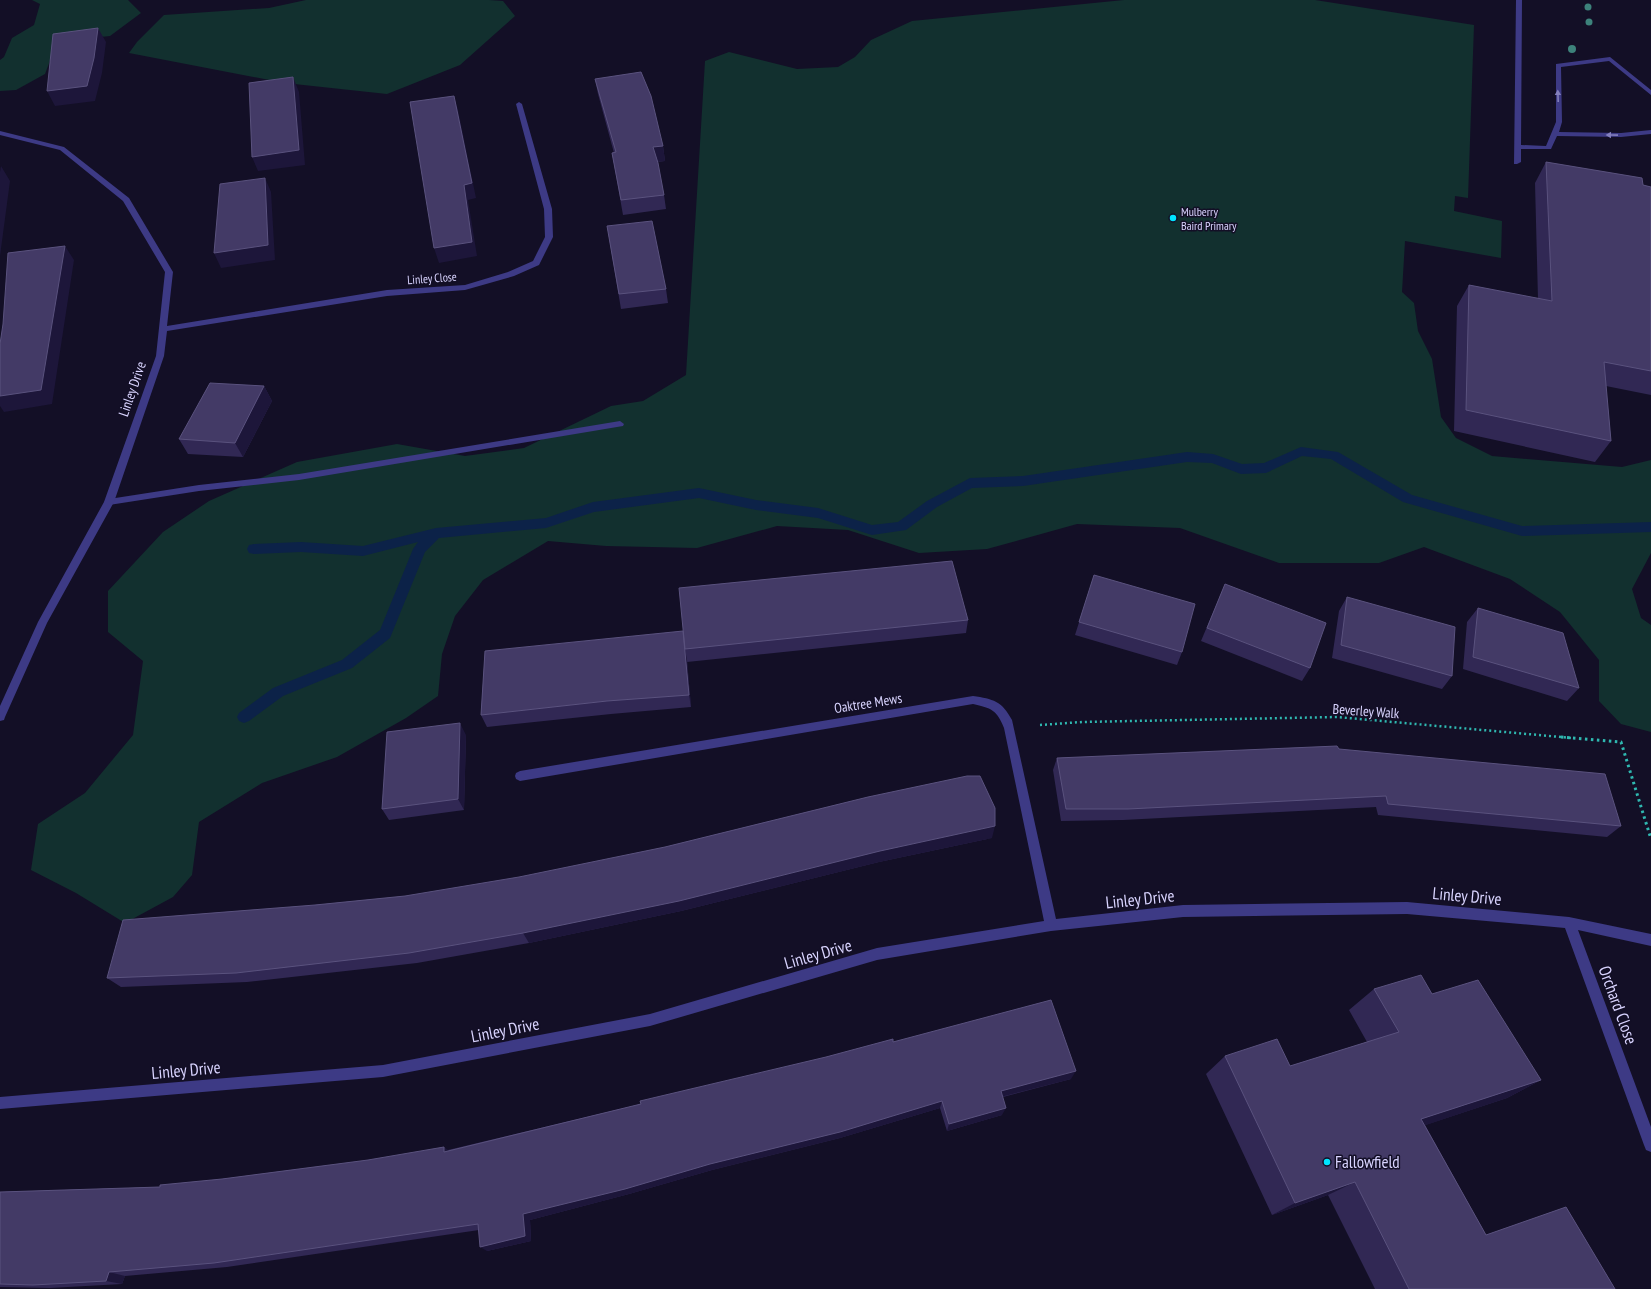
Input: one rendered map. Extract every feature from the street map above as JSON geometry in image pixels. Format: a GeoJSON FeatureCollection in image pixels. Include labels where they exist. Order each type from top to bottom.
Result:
{"type":"FeatureCollection","features":[{"type":"Feature","properties":{"kind":"street"},"geometry":{"type":"LineString","coordinates":[[1517,162],[1519,0]]}},
{"type":"Feature","properties":{"kind":"street"},"geometry":{"type":"LineString","coordinates":[[1517,147],[1549,148],[1556,134],[1559,122],[1558,65],[1610,60],[1651,93]]}},
{"type":"Feature","properties":{"kind":"street","name":"Linley Close"},"geometry":{"type":"LineString","coordinates":[[163,329],[387,293],[465,287],[511,274],[536,263],[549,237],[548,209],[519,104]]}},
{"type":"Feature","properties":{"kind":"street"},"geometry":{"type":"LineString","coordinates":[[1556,134],[1621,135],[1651,132]]}},
{"type":"Feature","properties":{"kind":"street","name":"Linley Drive"},"geometry":{"type":"LineString","coordinates":[[0,133],[62,148],[126,200],[170,272],[160,356],[109,502],[43,622],[0,717]]}},
{"type":"Feature","properties":{"kind":"street"},"geometry":{"type":"LineString","coordinates":[[109,502],[198,488],[299,477],[620,424]]}},
{"type":"Feature","properties":{"kind":"street","name":"Oaktree Mews"},"geometry":{"type":"LineString","coordinates":[[520,776],[973,700],[995,704],[1005,715],[1051,925]]}},
{"type":"Feature","properties":{"kind":"street","name":"Linley Drive"},"geometry":{"type":"LineString","coordinates":[[0,1103],[384,1071],[650,1020],[877,954],[1051,925],[1183,911],[1407,908],[1569,923],[1651,940]]}},
{"type":"Feature","properties":{"kind":"street","name":"Orchard Close"},"geometry":{"type":"LineString","coordinates":[[1569,923],[1651,1145]]}},
{"type":"Feature","properties":{"kind":"path","name":"Beverley Walk"},"geometry":{"type":"LineString","coordinates":[[1008,728],[1082,722],[1337,718],[1621,742],[1651,839]]}},
{"type":"Feature","properties":{"kind":"green space"},"geometry":{"type":"Polygon","coordinates":[[[32,0],[128,0],[141,13],[110,36],[72,40],[54,50],[45,74],[16,90],[0,91],[0,60],[4,57],[12,38],[34,25],[40,4],[32,0]]]}},
{"type":"Feature","properties":{"kind":"green space"},"geometry":{"type":"Polygon","coordinates":[[[306,0],[503,1],[515,16],[460,65],[387,94],[285,83],[129,53],[137,42],[164,15],[269,8],[306,0]]]}},
{"type":"Feature","properties":{"kind":"green space","name":"Mulberry Baird Primary"},"geometry":{"type":"Polygon","coordinates":[[[1124,0],[1315,0],[1474,25],[1468,198],[1455,196],[1454,211],[1502,221],[1501,258],[1405,241],[1402,292],[1414,303],[1418,331],[1432,359],[1441,417],[1456,438],[1492,456],[1622,467],[1651,460],[1651,553],[1632,589],[1641,618],[1651,625],[1651,732],[1621,724],[1599,701],[1599,660],[1560,612],[1510,579],[1424,547],[1379,563],[1279,563],[1180,528],[1077,524],[987,549],[919,553],[848,530],[777,526],[697,548],[606,546],[548,541],[483,580],[455,616],[442,654],[438,696],[406,718],[337,757],[262,783],[199,822],[192,875],[173,897],[125,923],[76,893],[31,870],[38,824],[85,793],[133,735],[143,661],[108,632],[108,591],[163,532],[209,501],[297,462],[397,444],[465,456],[524,448],[611,406],[643,401],[686,375],[705,61],[729,52],[797,69],[838,67],[855,57],[871,40],[912,21],[1124,0]]]}},
{"type":"Feature","properties":{"kind":"building"},"geometry":{"type":"Polygon","coordinates":[[[98,28],[94,58],[87,86],[47,91],[53,34],[98,28]]]}},
{"type":"Feature","properties":{"kind":"building"},"geometry":{"type":"Polygon","coordinates":[[[641,72],[651,96],[663,146],[653,147],[658,163],[664,195],[621,200],[612,153],[616,152],[595,79],[641,72]]]}},
{"type":"Feature","properties":{"kind":"building"},"geometry":{"type":"Polygon","coordinates":[[[293,77],[299,150],[252,157],[249,83],[293,77]]]}},
{"type":"Feature","properties":{"kind":"building"},"geometry":{"type":"Polygon","coordinates":[[[454,96],[472,183],[464,185],[472,242],[434,248],[410,102],[454,96]]]}},
{"type":"Feature","properties":{"kind":"building"},"geometry":{"type":"Polygon","coordinates":[[[1546,162],[1642,178],[1643,185],[1651,187],[1651,371],[1604,362],[1611,441],[1466,410],[1469,285],[1552,301],[1546,162]]]}},
{"type":"Feature","properties":{"kind":"building"},"geometry":{"type":"Polygon","coordinates":[[[265,178],[268,245],[214,253],[220,184],[265,178]]]}},
{"type":"Feature","properties":{"kind":"building"},"geometry":{"type":"Polygon","coordinates":[[[652,221],[666,289],[619,294],[607,226],[652,221]]]}},
{"type":"Feature","properties":{"kind":"building"},"geometry":{"type":"Polygon","coordinates":[[[65,246],[41,390],[0,396],[0,344],[3,324],[8,253],[65,246]]]}},
{"type":"Feature","properties":{"kind":"building"},"geometry":{"type":"Polygon","coordinates":[[[210,383],[264,386],[235,443],[179,439],[210,383]]]}},
{"type":"Feature","properties":{"kind":"building"},"geometry":{"type":"Polygon","coordinates":[[[952,561],[968,620],[685,649],[679,588],[952,561]]]}},
{"type":"Feature","properties":{"kind":"building"},"geometry":{"type":"Polygon","coordinates":[[[1094,575],[1195,604],[1182,652],[1079,622],[1094,575]]]}},
{"type":"Feature","properties":{"kind":"building"},"geometry":{"type":"Polygon","coordinates":[[[1225,584],[1326,623],[1310,668],[1207,628],[1225,584]]]}},
{"type":"Feature","properties":{"kind":"building"},"geometry":{"type":"Polygon","coordinates":[[[1347,597],[1455,627],[1452,676],[1341,645],[1347,597]]]}},
{"type":"Feature","properties":{"kind":"building"},"geometry":{"type":"Polygon","coordinates":[[[1478,608],[1563,633],[1579,688],[1473,657],[1478,608]]]}},
{"type":"Feature","properties":{"kind":"building"},"geometry":{"type":"Polygon","coordinates":[[[683,631],[689,695],[607,701],[481,715],[485,651],[683,631]]]}},
{"type":"Feature","properties":{"kind":"building"},"geometry":{"type":"Polygon","coordinates":[[[460,723],[458,799],[382,809],[387,732],[460,723]]]}},
{"type":"Feature","properties":{"kind":"building"},"geometry":{"type":"Polygon","coordinates":[[[1337,746],[1339,749],[1605,774],[1621,826],[1388,804],[1386,796],[1128,809],[1066,809],[1057,758],[1337,746]]]}},
{"type":"Feature","properties":{"kind":"building"},"geometry":{"type":"Polygon","coordinates":[[[967,776],[980,776],[995,808],[995,826],[880,851],[679,901],[523,933],[409,953],[236,973],[107,978],[123,920],[315,905],[405,896],[519,877],[665,847],[868,797],[967,776]]]}},
{"type":"Feature","properties":{"kind":"building","name":"Fallowfield"},"geometry":{"type":"Polygon","coordinates":[[[1421,975],[1432,994],[1478,980],[1541,1080],[1421,1119],[1486,1235],[1566,1207],[1615,1289],[1409,1289],[1355,1182],[1295,1203],[1225,1056],[1277,1039],[1290,1066],[1399,1032],[1374,989],[1421,975]]]}},
{"type":"Feature","properties":{"kind":"building"},"geometry":{"type":"Polygon","coordinates":[[[1051,1000],[1076,1071],[1001,1091],[1006,1108],[949,1124],[942,1101],[840,1132],[710,1164],[625,1189],[523,1214],[525,1236],[480,1247],[478,1224],[214,1263],[109,1272],[106,1281],[33,1285],[0,1284],[0,1192],[160,1187],[160,1185],[222,1179],[368,1160],[444,1147],[444,1152],[641,1104],[640,1101],[826,1057],[893,1039],[893,1042],[1051,1000]]]}},
{"type":"Feature","properties":{"kind":"waterway"},"geometry":{"type":"LineString","coordinates":[[436,533],[546,523],[593,507],[699,493],[756,505],[818,513],[872,530],[901,527],[932,504],[970,483],[1023,481],[1187,457],[1213,459],[1241,469],[1266,468],[1301,451],[1334,455],[1408,499],[1522,531],[1651,527]]}},
{"type":"Feature","properties":{"kind":"waterway"},"geometry":{"type":"LineString","coordinates":[[244,717],[278,692],[347,664],[385,634],[420,549],[436,533]]}},
{"type":"Feature","properties":{"kind":"waterway"},"geometry":{"type":"LineString","coordinates":[[254,549],[301,547],[363,551],[436,533]]}},
{"type":"Feature","properties":{"kind":"place","name":"Mulberry Baird Primary"},"geometry":{"type":"Point","coordinates":[1173,218]}},
{"type":"Feature","properties":{"kind":"place","name":"Fallowfield"},"geometry":{"type":"Point","coordinates":[1327,1162]}}]}
